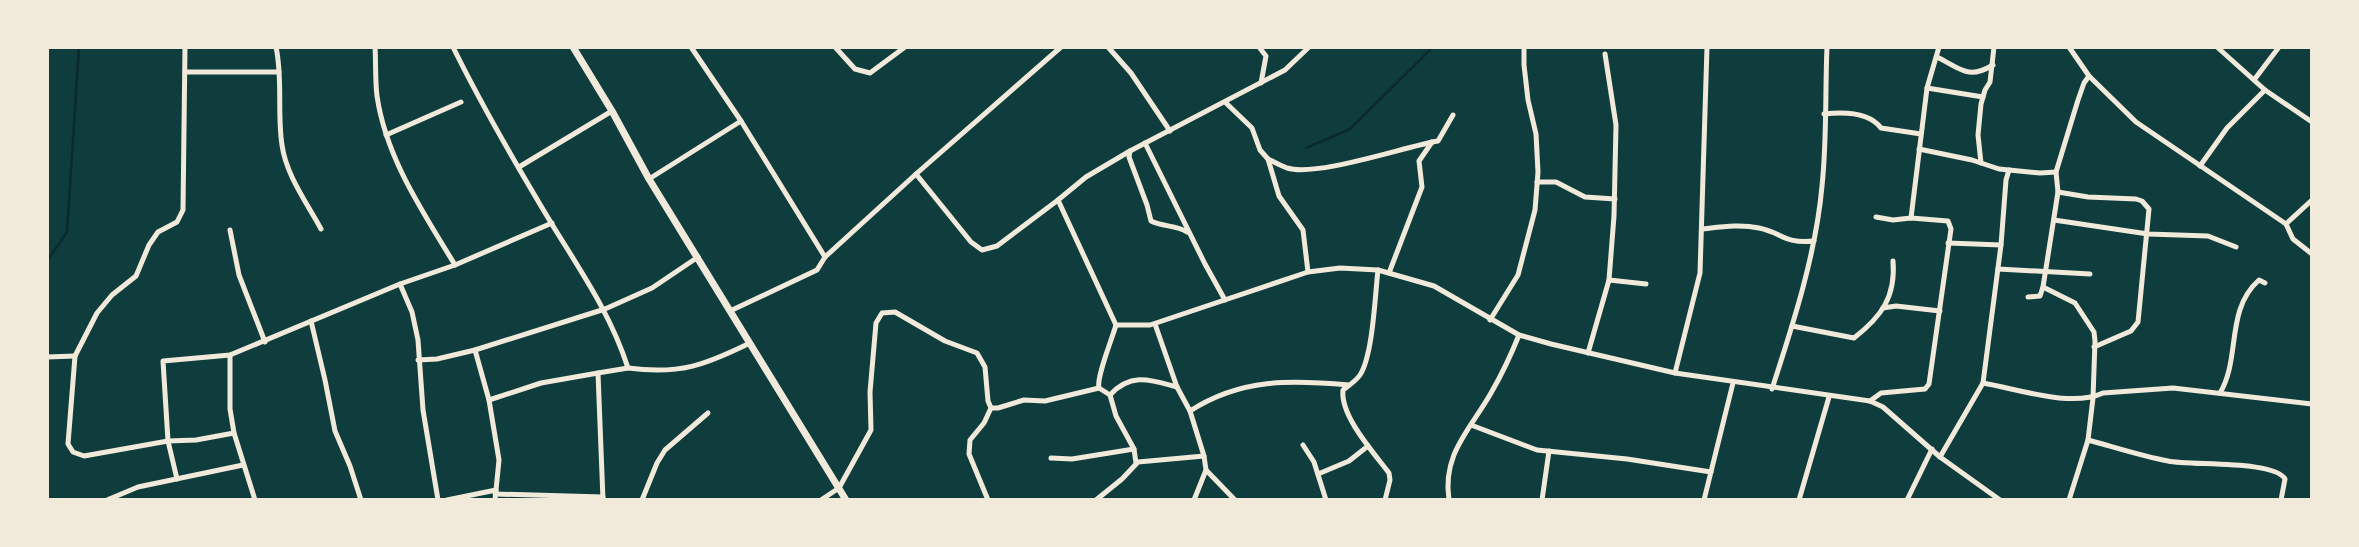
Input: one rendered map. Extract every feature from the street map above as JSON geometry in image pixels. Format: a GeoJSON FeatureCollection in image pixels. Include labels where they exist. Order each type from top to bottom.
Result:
{"type":"FeatureCollection","features":[{"type":"Feature","properties":{"kind":"main road"},"geometry":{"type":"LineString","coordinates":[[573,47],[649,178],[846,500]]}},
{"type":"Feature","properties":{"kind":"street"},"geometry":{"type":"LineString","coordinates":[[185,47],[183,210],[177,222],[158,232],[149,245],[136,276],[112,295],[97,313],[75,356],[68,444],[73,452],[84,456],[234,433]]}},
{"type":"Feature","properties":{"kind":"street"},"geometry":{"type":"LineString","coordinates":[[276,47],[282,145],[286,165],[321,229]]}},
{"type":"Feature","properties":{"kind":"street"},"geometry":{"type":"LineString","coordinates":[[375,47],[377,95],[386,135],[408,186],[454,265]]}},
{"type":"Feature","properties":{"kind":"street"},"geometry":{"type":"LineString","coordinates":[[453,47],[519,167],[605,309],[628,368]]}},
{"type":"Feature","properties":{"kind":"street"},"geometry":{"type":"LineString","coordinates":[[691,47],[741,121],[825,257]]}},
{"type":"Feature","properties":{"kind":"street"},"geometry":{"type":"LineString","coordinates":[[835,47],[855,69],[870,73],[905,47]]}},
{"type":"Feature","properties":{"kind":"street"},"geometry":{"type":"LineString","coordinates":[[730,311],[817,270],[825,257],[1061,47]]}},
{"type":"Feature","properties":{"kind":"street"},"geometry":{"type":"LineString","coordinates":[[1108,47],[1131,73],[1170,131]]}},
{"type":"Feature","properties":{"kind":"street"},"geometry":{"type":"LineString","coordinates":[[1259,47],[1266,56],[1261,83]]}},
{"type":"Feature","properties":{"kind":"street"},"geometry":{"type":"LineString","coordinates":[[916,174],[971,242],[982,250],[997,246],[1086,177],[1285,70],[1309,47]]}},
{"type":"Feature","properties":{"kind":"street"},"geometry":{"type":"LineString","coordinates":[[1490,320],[1518,275],[1535,210],[1536,134],[1528,100],[1524,47]]}},
{"type":"Feature","properties":{"kind":"street"},"geometry":{"type":"LineString","coordinates":[[1675,373],[1700,273],[1707,47]]}},
{"type":"Feature","properties":{"kind":"street"},"geometry":{"type":"LineString","coordinates":[[1772,388],[1792,326],[1814,241],[1822,186],[1827,47]]}},
{"type":"Feature","properties":{"kind":"street"},"geometry":{"type":"LineString","coordinates":[[1911,218],[1927,88],[1939,47]]}},
{"type":"Feature","properties":{"kind":"street"},"geometry":{"type":"LineString","coordinates":[[1981,163],[1978,135],[1983,97],[1990,82],[1994,47]]}},
{"type":"Feature","properties":{"kind":"street"},"geometry":{"type":"LineString","coordinates":[[2070,47],[2089,76],[2136,122],[2286,224],[2293,239],[2312,254]]}},
{"type":"Feature","properties":{"kind":"street"},"geometry":{"type":"LineString","coordinates":[[2217,47],[2264,90],[2312,122]]}},
{"type":"Feature","properties":{"kind":"street"},"geometry":{"type":"LineString","coordinates":[[2255,80],[2279,47]]}},
{"type":"Feature","properties":{"kind":"street"},"geometry":{"type":"LineString","coordinates":[[1588,353],[1609,280],[1615,199],[1616,125],[1605,54]]}},
{"type":"Feature","properties":{"kind":"street"},"geometry":{"type":"LineString","coordinates":[[1937,57],[1973,74],[1993,65]]}},
{"type":"Feature","properties":{"kind":"street"},"geometry":{"type":"LineString","coordinates":[[185,72],[279,72]]}},
{"type":"Feature","properties":{"kind":"street"},"geometry":{"type":"LineString","coordinates":[[2028,298],[2039,296],[2043,287],[2058,192],[2056,172],[2078,100],[2089,76]]}},
{"type":"Feature","properties":{"kind":"street"},"geometry":{"type":"LineString","coordinates":[[1927,88],[1983,97]]}},
{"type":"Feature","properties":{"kind":"street"},"geometry":{"type":"LineString","coordinates":[[2200,166],[2227,128],[2264,90]]}},
{"type":"Feature","properties":{"kind":"street"},"geometry":{"type":"LineString","coordinates":[[386,135],[461,103]]}},
{"type":"Feature","properties":{"kind":"street"},"geometry":{"type":"LineString","coordinates":[[1225,103],[1252,128],[1260,150],[1268,159],[1289,169],[1338,165],[1438,141],[1454,115]]}},
{"type":"Feature","properties":{"kind":"street"},"geometry":{"type":"LineString","coordinates":[[519,167],[612,111]]}},
{"type":"Feature","properties":{"kind":"street"},"geometry":{"type":"LineString","coordinates":[[1824,114],[1867,117],[1881,128],[1921,134]]}},
{"type":"Feature","properties":{"kind":"street"},"geometry":{"type":"LineString","coordinates":[[649,178],[741,121]]}},
{"type":"Feature","properties":{"kind":"street"},"geometry":{"type":"LineString","coordinates":[[1389,273],[1422,187],[1419,160],[1432,142]]}},
{"type":"Feature","properties":{"kind":"street"},"geometry":{"type":"LineString","coordinates":[[1145,143],[1225,300]]}},
{"type":"Feature","properties":{"kind":"street"},"geometry":{"type":"LineString","coordinates":[[1919,149],[2009,170],[2056,172]]}},
{"type":"Feature","properties":{"kind":"street"},"geometry":{"type":"LineString","coordinates":[[1130,151],[1129,157],[1151,221],[1159,225],[1179,227],[1190,233]]}},
{"type":"Feature","properties":{"kind":"street"},"geometry":{"type":"LineString","coordinates":[[1268,159],[1279,196],[1303,230],[1308,272]]}},
{"type":"Feature","properties":{"kind":"street"},"geometry":{"type":"LineString","coordinates":[[1940,457],[1983,383],[2009,170]]}},
{"type":"Feature","properties":{"kind":"street"},"geometry":{"type":"LineString","coordinates":[[1537,182],[1556,182],[1585,197],[1615,199]]}},
{"type":"Feature","properties":{"kind":"street"},"geometry":{"type":"LineString","coordinates":[[2058,192],[2142,201],[2149,209],[2138,322],[2131,331],[2094,347]]}},
{"type":"Feature","properties":{"kind":"street"},"geometry":{"type":"LineString","coordinates":[[1058,200],[1116,325],[1097,379],[1099,388],[1110,395],[1116,416],[1134,449],[1136,463]]}},
{"type":"Feature","properties":{"kind":"street"},"geometry":{"type":"LineString","coordinates":[[2286,224],[2312,200]]}},
{"type":"Feature","properties":{"kind":"street"},"geometry":{"type":"LineString","coordinates":[[1870,401],[1881,393],[1925,389],[1928,384],[1951,229],[1948,221],[1875,217]]}},
{"type":"Feature","properties":{"kind":"street"},"geometry":{"type":"LineString","coordinates":[[2054,220],[2148,234],[2208,236],[2236,247]]}},
{"type":"Feature","properties":{"kind":"street"},"geometry":{"type":"LineString","coordinates":[[177,479],[168,441],[163,361],[230,355],[552,223]]}},
{"type":"Feature","properties":{"kind":"street"},"geometry":{"type":"LineString","coordinates":[[1702,229],[1737,225],[1761,228],[1793,242],[1814,241]]}},
{"type":"Feature","properties":{"kind":"street"},"geometry":{"type":"LineString","coordinates":[[230,230],[239,275],[265,342]]}},
{"type":"Feature","properties":{"kind":"street"},"geometry":{"type":"LineString","coordinates":[[1948,243],[2001,245]]}},
{"type":"Feature","properties":{"kind":"street"},"geometry":{"type":"LineString","coordinates":[[418,360],[438,359],[475,350],[605,309],[652,288],[698,257]]}},
{"type":"Feature","properties":{"kind":"street"},"geometry":{"type":"LineString","coordinates":[[1792,326],[1854,338],[1878,317],[1883,308],[1891,292],[1893,261]]}},
{"type":"Feature","properties":{"kind":"street"},"geometry":{"type":"LineString","coordinates":[[1116,325],[1155,324],[1308,272],[1340,268],[1377,270],[1434,286],[1519,335],[1675,373],[1870,401],[1883,407],[1940,457],[2000,500]]}},
{"type":"Feature","properties":{"kind":"street"},"geometry":{"type":"LineString","coordinates":[[1998,269],[2090,274]]}},
{"type":"Feature","properties":{"kind":"street"},"geometry":{"type":"LineString","coordinates":[[1377,270],[1372,333],[1360,377],[1343,390],[1345,407],[1368,446],[1389,473],[1385,500]]}},
{"type":"Feature","properties":{"kind":"street"},"geometry":{"type":"LineString","coordinates":[[1609,280],[1646,284]]}},
{"type":"Feature","properties":{"kind":"street"},"geometry":{"type":"LineString","coordinates":[[2220,393],[2226,383],[2238,312],[2245,293],[2259,280],[2265,284]]}},
{"type":"Feature","properties":{"kind":"street"},"geometry":{"type":"LineString","coordinates":[[400,284],[412,312],[418,340],[429,457],[438,500]]}},
{"type":"Feature","properties":{"kind":"street"},"geometry":{"type":"LineString","coordinates":[[2043,287],[2075,303],[2094,332],[2094,398],[2088,440],[2069,500]]}},
{"type":"Feature","properties":{"kind":"street"},"geometry":{"type":"LineString","coordinates":[[1883,308],[1896,306],[1940,311]]}},
{"type":"Feature","properties":{"kind":"street"},"geometry":{"type":"LineString","coordinates":[[821,500],[839,488],[871,430],[870,392],[876,323],[882,313],[895,312],[945,341],[977,353],[985,367],[991,408],[984,423],[970,440],[970,454],[988,500]]}},
{"type":"Feature","properties":{"kind":"street"},"geometry":{"type":"LineString","coordinates":[[311,321],[335,431],[350,466],[360,500]]}},
{"type":"Feature","properties":{"kind":"street"},"geometry":{"type":"LineString","coordinates":[[1155,324],[1177,387],[1190,411],[1204,456],[1206,470],[1194,500]]}},
{"type":"Feature","properties":{"kind":"street"},"geometry":{"type":"LineString","coordinates":[[1449,500],[1446,484],[1451,461],[1471,425],[1471,420],[1489,397],[1508,362],[1519,335]]}},
{"type":"Feature","properties":{"kind":"street"},"geometry":{"type":"LineString","coordinates":[[489,400],[541,383],[628,368],[656,372],[691,367],[711,362],[750,343]]}},
{"type":"Feature","properties":{"kind":"street"},"geometry":{"type":"LineString","coordinates":[[475,350],[489,400],[499,460],[495,494]]}},
{"type":"Feature","properties":{"kind":"street"},"geometry":{"type":"LineString","coordinates":[[230,355],[230,409],[234,433],[255,500]]}},
{"type":"Feature","properties":{"kind":"street"},"geometry":{"type":"LineString","coordinates":[[47,357],[75,356]]}},
{"type":"Feature","properties":{"kind":"street"},"geometry":{"type":"LineString","coordinates":[[447,500],[495,494],[603,498],[598,373]]}},
{"type":"Feature","properties":{"kind":"street"},"geometry":{"type":"LineString","coordinates":[[1110,395],[1124,383],[1147,378],[1177,387]]}},
{"type":"Feature","properties":{"kind":"street"},"geometry":{"type":"LineString","coordinates":[[1190,411],[1205,401],[1257,383],[1307,381],[1349,385]]}},
{"type":"Feature","properties":{"kind":"street"},"geometry":{"type":"LineString","coordinates":[[1704,500],[1733,383]]}},
{"type":"Feature","properties":{"kind":"street"},"geometry":{"type":"LineString","coordinates":[[1983,383],[2075,400],[2094,398],[2103,393],[2173,388],[2312,404]]}},
{"type":"Feature","properties":{"kind":"street"},"geometry":{"type":"LineString","coordinates":[[991,408],[1024,400],[1045,401],[1099,388]]}},
{"type":"Feature","properties":{"kind":"street"},"geometry":{"type":"LineString","coordinates":[[1799,500],[1829,397]]}},
{"type":"Feature","properties":{"kind":"street"},"geometry":{"type":"LineString","coordinates":[[642,500],[665,450],[708,413]]}},
{"type":"Feature","properties":{"kind":"street"},"geometry":{"type":"LineString","coordinates":[[1471,425],[1536,450],[1627,458],[1711,472]]}},
{"type":"Feature","properties":{"kind":"street"},"geometry":{"type":"LineString","coordinates":[[2088,440],[2170,462],[2274,470],[2282,473],[2285,478],[2281,500]]}},
{"type":"Feature","properties":{"kind":"street"},"geometry":{"type":"LineString","coordinates":[[1303,445],[1314,462],[1326,500]]}},
{"type":"Feature","properties":{"kind":"street"},"geometry":{"type":"LineString","coordinates":[[1318,474],[1349,461],[1368,446]]}},
{"type":"Feature","properties":{"kind":"street"},"geometry":{"type":"LineString","coordinates":[[1051,458],[1072,459],[1134,449]]}},
{"type":"Feature","properties":{"kind":"street"},"geometry":{"type":"LineString","coordinates":[[1907,500],[1932,449]]}},
{"type":"Feature","properties":{"kind":"street"},"geometry":{"type":"LineString","coordinates":[[1542,500],[1549,451]]}},
{"type":"Feature","properties":{"kind":"street"},"geometry":{"type":"LineString","coordinates":[[1096,500],[1122,479],[1136,463],[1204,456]]}},
{"type":"Feature","properties":{"kind":"street"},"geometry":{"type":"LineString","coordinates":[[107,500],[138,487],[243,465]]}},
{"type":"Feature","properties":{"kind":"street"},"geometry":{"type":"LineString","coordinates":[[1206,470],[1235,500]]}},
{"type":"Feature","properties":{"kind":"waterway"},"geometry":{"type":"LineString","coordinates":[[47,261],[67,232],[79,47]]}},
{"type":"Feature","properties":{"kind":"waterway"},"geometry":{"type":"LineString","coordinates":[[1306,148],[1350,129],[1433,47]]}}]}
